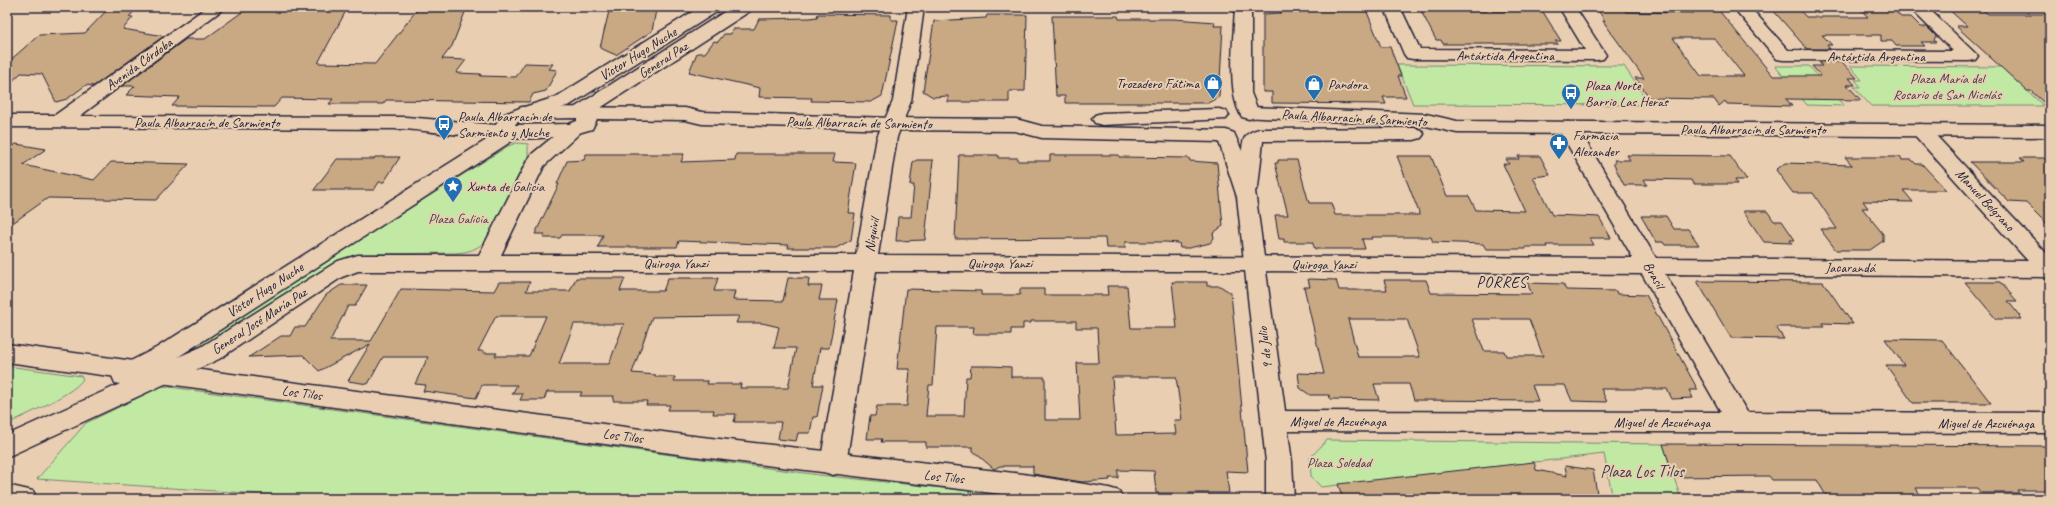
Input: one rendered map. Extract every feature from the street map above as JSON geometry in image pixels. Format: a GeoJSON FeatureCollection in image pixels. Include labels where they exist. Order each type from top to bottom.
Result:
{"type":"FeatureCollection","features":[{"type":"Feature","properties":{"kind":"main road","name":"Avenida Córdoba"},"geometry":{"type":"LineString","coordinates":[[60,121],[218,7]]}},
{"type":"Feature","properties":{"kind":"main road","name":"Víctor Hugo Nuche"},"geometry":{"type":"LineString","coordinates":[[561,107],[712,7]]}},
{"type":"Feature","properties":{"kind":"main road","name":"General Paz"},"geometry":{"type":"LineString","coordinates":[[486,263],[534,165],[539,158],[576,123],[744,7]]}},
{"type":"Feature","properties":{"kind":"main road","name":"Niquivil"},"geometry":{"type":"LineString","coordinates":[[833,464],[887,137],[902,101],[916,7]]}},
{"type":"Feature","properties":{"kind":"main road"},"geometry":{"type":"LineString","coordinates":[[1226,136],[1217,130],[1214,126],[1214,121],[1238,113],[1242,93],[1243,7]]}},
{"type":"Feature","properties":{"kind":"main road","name":"Antártida Argentina"},"geometry":{"type":"LineString","coordinates":[[1392,7],[1413,54],[1597,55],[1567,7]]}},
{"type":"Feature","properties":{"kind":"main road","name":"Antártida Argentina"},"geometry":{"type":"LineString","coordinates":[[1742,7],[1783,55],[1969,56],[1917,7]]}},
{"type":"Feature","properties":{"kind":"main road"},"geometry":{"type":"LineString","coordinates":[[519,122],[561,107],[561,123],[576,123]]}},
{"type":"Feature","properties":{"kind":"main road","name":"Paula Albarracín de Sarmiento"},"geometry":{"type":"LineString","coordinates":[[1016,126],[1044,119],[1238,113],[1426,120],[1457,127],[2050,131]]}},
{"type":"Feature","properties":{"kind":"main road","name":"9 de Julio"},"geometry":{"type":"LineString","coordinates":[[1238,113],[1262,122],[1264,129],[1256,136],[1247,197]]}},
{"type":"Feature","properties":{"kind":"main road","name":"Paula Albarracín de Sarmiento"},"geometry":{"type":"LineString","coordinates":[[7,121],[406,123],[433,126],[519,122],[682,124],[702,118],[1016,126],[1042,132],[1226,136],[1240,140],[1256,136],[1432,134],[1457,127]]}},
{"type":"Feature","properties":{"kind":"main road","name":"Víctor Hugo Nuche"},"geometry":{"type":"LineString","coordinates":[[7,434],[165,354],[519,122]]}},
{"type":"Feature","properties":{"kind":"main road","name":"Brasil"},"geometry":{"type":"LineString","coordinates":[[1568,128],[1740,422]]}},
{"type":"Feature","properties":{"kind":"main road","name":"Manuel Belgrano"},"geometry":{"type":"LineString","coordinates":[[1920,130],[2049,270]]}},
{"type":"Feature","properties":{"kind":"main road","name":"9 de Julio"},"geometry":{"type":"LineString","coordinates":[[1226,136],[1247,197],[1274,421],[1280,478],[1280,499]]}},
{"type":"Feature","properties":{"kind":"main road","name":"Quiroga Yanzi"},"geometry":{"type":"LineString","coordinates":[[351,264],[1255,263],[1649,266]]}},
{"type":"Feature","properties":{"kind":"main road","name":"General José María Paz"},"geometry":{"type":"LineString","coordinates":[[166,374],[210,353],[334,272],[351,264]]}},
{"type":"Feature","properties":{"kind":"main road","name":"Jacarandá"},"geometry":{"type":"LineString","coordinates":[[1649,266],[2049,270]]}},
{"type":"Feature","properties":{"kind":"main road","name":"Los Tilos"},"geometry":{"type":"LineString","coordinates":[[7,353],[833,464],[1023,486],[1109,499]]}},
{"type":"Feature","properties":{"kind":"main road"},"geometry":{"type":"LineString","coordinates":[[7,447],[166,374]]}},
{"type":"Feature","properties":{"kind":"main road","name":"Miguel de Azcuénaga"},"geometry":{"type":"LineString","coordinates":[[1274,421],[2050,423]]}},
{"type":"Feature","properties":{"kind":"main road"},"geometry":{"type":"LineString","coordinates":[[7,496],[23,499]]}},
{"type":"Feature","properties":{"kind":"green space"},"geometry":{"type":"Polygon","coordinates":[[[1397,65],[1624,66],[1650,105],[1413,104],[1397,65]]]}},
{"type":"Feature","properties":{"kind":"green space"},"geometry":{"type":"Polygon","coordinates":[[[1775,66],[1809,66],[1844,106],[1807,105],[1775,66]]]}},
{"type":"Feature","properties":{"kind":"green space","name":"Plaza María del Rosario de San Nicolás"},"geometry":{"type":"Polygon","coordinates":[[[1850,66],[2001,67],[2044,106],[1871,106],[1854,87],[1861,87],[1855,80],[1862,80],[1850,66]]]}},
{"type":"Feature","properties":{"kind":"green space","name":"Plaza Galicia"},"geometry":{"type":"Polygon","coordinates":[[[516,143],[528,144],[528,156],[488,237],[478,247],[469,251],[455,253],[365,254],[349,257],[186,358],[181,357],[182,352],[508,146],[516,143]]]}},
{"type":"Feature","properties":{"kind":"green space"},"geometry":{"type":"Polygon","coordinates":[[[7,366],[81,376],[83,378],[72,390],[7,424],[7,366]]]}},
{"type":"Feature","properties":{"kind":"green space"},"geometry":{"type":"Polygon","coordinates":[[[162,386],[819,475],[980,492],[1031,499],[336,499],[37,479],[86,423],[162,386]]]}},
{"type":"Feature","properties":{"kind":"green space","name":"Plaza Soledad"},"geometry":{"type":"Polygon","coordinates":[[[1327,440],[1663,444],[1681,499],[1613,499],[1604,454],[1321,487],[1311,476],[1310,458],[1327,440]]]}},
{"type":"Feature","properties":{"kind":"building"},"geometry":{"type":"Polygon","coordinates":[[[249,7],[348,7],[318,63],[375,64],[419,7],[467,7],[452,46],[442,59],[466,60],[456,73],[481,74],[480,76],[516,77],[525,63],[553,64],[549,69],[557,70],[546,91],[533,94],[529,102],[386,100],[383,104],[329,104],[333,99],[282,98],[274,107],[172,106],[180,97],[126,95],[135,86],[122,86],[186,39],[205,39],[249,7]]]}},
{"type":"Feature","properties":{"kind":"building"},"geometry":{"type":"Polygon","coordinates":[[[610,7],[648,7],[648,10],[656,10],[652,31],[616,55],[600,48],[610,7]]]}},
{"type":"Feature","properties":{"kind":"building"},"geometry":{"type":"Polygon","coordinates":[[[1279,7],[1305,7],[1306,10],[1340,10],[1339,7],[1365,7],[1381,47],[1390,47],[1401,76],[1398,76],[1406,97],[1383,97],[1386,104],[1272,103],[1272,92],[1263,92],[1263,14],[1281,13],[1279,7]]]}},
{"type":"Feature","properties":{"kind":"building"},"geometry":{"type":"Polygon","coordinates":[[[1419,7],[1457,7],[1459,11],[1506,11],[1504,7],[1540,7],[1561,41],[1555,41],[1558,44],[1443,44],[1441,40],[1436,40],[1419,7]]]}},
{"type":"Feature","properties":{"kind":"building"},"geometry":{"type":"Polygon","coordinates":[[[1596,7],[1622,7],[1626,12],[1694,13],[1689,7],[1716,7],[1773,76],[1821,76],[1812,66],[1822,66],[1819,62],[1842,62],[1857,78],[1849,78],[1855,85],[1847,85],[1861,100],[1786,99],[1792,106],[1727,104],[1725,101],[1719,106],[1714,99],[1650,98],[1635,78],[1644,78],[1603,21],[1605,21],[1596,7]],[[1673,38],[1701,76],[1744,76],[1714,38],[1673,38]]]}},
{"type":"Feature","properties":{"kind":"building"},"geometry":{"type":"Polygon","coordinates":[[[1858,7],[1891,7],[1901,17],[1911,17],[1921,27],[1927,27],[1936,36],[1934,40],[1936,42],[1921,42],[1925,46],[1896,46],[1892,41],[1881,41],[1881,35],[1822,35],[1832,45],[1827,45],[1830,49],[1807,49],[1772,9],[1798,8],[1806,17],[1868,17],[1858,7]]]}},
{"type":"Feature","properties":{"kind":"building"},"geometry":{"type":"Polygon","coordinates":[[[1946,7],[1972,7],[1983,10],[1988,14],[2050,14],[2050,108],[2031,91],[2027,91],[1956,26],[1967,26],[1946,7]]]}},
{"type":"Feature","properties":{"kind":"building"},"geometry":{"type":"Polygon","coordinates":[[[134,8],[131,12],[134,11],[129,17],[133,17],[123,29],[164,36],[94,86],[86,85],[67,99],[56,102],[42,74],[21,73],[7,86],[7,63],[39,35],[85,33],[107,10],[134,8]]]}},
{"type":"Feature","properties":{"kind":"building"},"geometry":{"type":"Polygon","coordinates":[[[818,14],[891,15],[891,20],[898,20],[882,96],[871,102],[811,101],[812,98],[759,97],[760,88],[689,72],[697,53],[705,53],[714,41],[718,42],[724,34],[731,34],[732,29],[754,29],[759,19],[810,18],[817,17],[818,14]]]}},
{"type":"Feature","properties":{"kind":"building"},"geometry":{"type":"Polygon","coordinates":[[[987,15],[1027,15],[1025,91],[1009,91],[1009,102],[948,102],[948,96],[933,97],[923,91],[934,21],[986,18],[987,15]]]}},
{"type":"Feature","properties":{"kind":"building"},"geometry":{"type":"Polygon","coordinates":[[[1052,16],[1118,16],[1119,19],[1174,19],[1215,22],[1214,26],[1223,26],[1219,97],[1208,103],[1065,103],[1065,96],[1056,96],[1052,16]]]}},
{"type":"Feature","properties":{"kind":"building"},"geometry":{"type":"Polygon","coordinates":[[[16,144],[46,149],[23,165],[94,180],[111,162],[189,164],[156,200],[48,198],[7,227],[7,150],[16,144]]]}},
{"type":"Feature","properties":{"kind":"building"},"geometry":{"type":"Polygon","coordinates":[[[586,154],[684,154],[681,162],[735,160],[736,154],[835,154],[833,162],[856,163],[848,213],[855,213],[851,240],[836,248],[788,248],[789,245],[679,241],[677,247],[598,247],[603,235],[562,235],[560,238],[543,238],[545,234],[535,234],[559,184],[557,184],[567,161],[584,160],[586,154]]]}},
{"type":"Feature","properties":{"kind":"building"},"geometry":{"type":"Polygon","coordinates":[[[959,155],[998,155],[998,158],[1018,158],[1018,161],[1050,161],[1050,155],[1119,155],[1119,157],[1189,158],[1190,161],[1217,163],[1223,226],[1213,233],[1214,238],[1210,243],[1189,248],[1180,248],[1179,243],[1125,242],[1125,248],[1106,248],[1105,238],[955,239],[959,155]]]}},
{"type":"Feature","properties":{"kind":"building"},"geometry":{"type":"Polygon","coordinates":[[[1627,155],[1730,156],[1747,180],[1735,180],[1737,184],[1693,184],[1691,180],[1644,179],[1647,185],[1624,185],[1613,163],[1616,163],[1614,160],[1630,160],[1627,155]]]}},
{"type":"Feature","properties":{"kind":"building"},"geometry":{"type":"Polygon","coordinates":[[[1397,156],[1431,156],[1447,196],[1469,196],[1476,210],[1525,211],[1503,164],[1509,164],[1506,159],[1519,159],[1518,156],[1540,156],[1550,175],[1533,177],[1552,215],[1599,217],[1611,238],[1590,238],[1594,245],[1546,245],[1547,247],[1525,247],[1526,249],[1486,249],[1483,244],[1433,242],[1431,237],[1371,237],[1372,239],[1362,239],[1365,249],[1315,249],[1312,242],[1284,242],[1284,239],[1279,239],[1275,215],[1288,215],[1275,163],[1278,163],[1278,160],[1297,160],[1309,203],[1331,203],[1335,215],[1420,215],[1397,156]]]}},
{"type":"Feature","properties":{"kind":"building"},"geometry":{"type":"Polygon","coordinates":[[[375,157],[400,157],[384,182],[379,182],[374,190],[314,190],[337,159],[374,159],[375,157]]]}},
{"type":"Feature","properties":{"kind":"building"},"geometry":{"type":"Polygon","coordinates":[[[1845,157],[1900,157],[1902,160],[1912,160],[1916,164],[1922,164],[1946,190],[1903,190],[1913,202],[1863,201],[1868,208],[1862,208],[1883,234],[1883,241],[1870,250],[1836,250],[1820,229],[1837,229],[1813,193],[1793,193],[1776,170],[1785,163],[1852,165],[1845,157]]]}},
{"type":"Feature","properties":{"kind":"building"},"geometry":{"type":"Polygon","coordinates":[[[2020,158],[2050,158],[2050,227],[2026,203],[2009,202],[1970,162],[2024,162],[2020,158]]]}},
{"type":"Feature","properties":{"kind":"building"},"geometry":{"type":"Polygon","coordinates":[[[917,160],[933,160],[925,240],[896,241],[898,217],[911,217],[914,185],[910,185],[913,162],[917,160]]]}},
{"type":"Feature","properties":{"kind":"building"},"geometry":{"type":"Polygon","coordinates":[[[1743,211],[1767,211],[1774,221],[1782,221],[1795,240],[1790,240],[1792,243],[1764,242],[1743,211]]]}},
{"type":"Feature","properties":{"kind":"building"},"geometry":{"type":"Polygon","coordinates":[[[1641,216],[1666,216],[1674,229],[1688,229],[1699,245],[1665,245],[1663,242],[1656,242],[1641,216]]]}},
{"type":"Feature","properties":{"kind":"building"},"geometry":{"type":"Polygon","coordinates":[[[576,278],[625,278],[620,291],[663,291],[668,278],[718,278],[714,291],[735,291],[733,300],[783,301],[788,278],[809,278],[808,286],[822,286],[819,300],[838,300],[829,348],[820,348],[813,385],[823,385],[817,417],[813,417],[810,433],[798,433],[796,441],[778,439],[781,422],[734,422],[736,414],[713,414],[714,410],[668,410],[670,405],[646,405],[647,401],[613,401],[614,396],[580,396],[582,392],[547,392],[544,400],[520,400],[523,394],[512,394],[517,385],[482,385],[476,398],[423,391],[426,385],[415,384],[428,357],[383,357],[368,384],[348,381],[370,344],[319,371],[303,355],[249,357],[281,336],[290,336],[295,327],[305,327],[326,295],[341,285],[367,285],[355,306],[348,306],[330,341],[371,341],[401,289],[494,291],[499,282],[530,282],[526,291],[570,291],[576,278]],[[496,316],[478,351],[484,351],[483,353],[497,353],[495,356],[529,356],[546,316],[496,316]],[[739,316],[652,317],[632,373],[656,375],[655,377],[675,377],[674,381],[708,381],[707,384],[741,384],[740,388],[788,388],[796,348],[774,348],[779,327],[762,323],[736,323],[739,316]],[[574,324],[559,364],[609,364],[624,324],[574,324]]]}},
{"type":"Feature","properties":{"kind":"building"},"geometry":{"type":"Polygon","coordinates":[[[1308,279],[1336,280],[1339,290],[1387,290],[1384,280],[1426,280],[1431,293],[1532,294],[1527,283],[1563,284],[1566,290],[1616,291],[1617,294],[1646,295],[1698,390],[1689,390],[1693,398],[1672,399],[1667,389],[1601,389],[1607,402],[1572,401],[1565,385],[1532,385],[1538,401],[1414,400],[1409,384],[1374,384],[1379,400],[1330,399],[1329,395],[1310,395],[1300,388],[1298,373],[1324,374],[1304,287],[1310,287],[1308,279]],[[1348,319],[1358,357],[1420,357],[1407,319],[1348,319]],[[1472,319],[1484,351],[1504,351],[1506,356],[1543,356],[1529,319],[1472,319]]]}},
{"type":"Feature","properties":{"kind":"building"},"geometry":{"type":"Polygon","coordinates":[[[1697,281],[1823,282],[1853,324],[1822,323],[1824,327],[1776,327],[1784,339],[1731,338],[1697,281]]]}},
{"type":"Feature","properties":{"kind":"building"},"geometry":{"type":"Polygon","coordinates":[[[1172,282],[1207,282],[1207,286],[1220,286],[1231,293],[1248,472],[1226,471],[1229,493],[1156,493],[1154,471],[1118,470],[1118,478],[1082,482],[1033,474],[1033,466],[1000,466],[994,469],[973,451],[973,447],[926,447],[926,442],[881,442],[882,439],[867,439],[870,416],[875,416],[877,406],[907,406],[910,369],[897,369],[906,289],[981,291],[981,295],[1020,295],[1020,289],[1044,289],[1044,295],[1108,295],[1107,286],[1127,286],[1131,328],[1177,328],[1172,282]],[[1031,321],[1031,323],[1023,323],[1023,329],[1011,329],[1011,334],[973,334],[974,327],[937,327],[933,385],[929,385],[926,416],[964,416],[966,377],[970,377],[971,366],[990,366],[1011,367],[1011,377],[1045,377],[1045,420],[1080,420],[1077,363],[1099,363],[1097,328],[1076,328],[1076,321],[1031,321]],[[1112,377],[1116,435],[1176,434],[1174,420],[1182,420],[1176,377],[1112,377]]]}},
{"type":"Feature","properties":{"kind":"building"},"geometry":{"type":"Polygon","coordinates":[[[1965,282],[2000,282],[2017,301],[2008,301],[2022,319],[1996,319],[1965,282]]]}},
{"type":"Feature","properties":{"kind":"building"},"geometry":{"type":"Polygon","coordinates":[[[1885,339],[1942,340],[1991,403],[1913,403],[1886,365],[1904,365],[1885,339]]]}},
{"type":"Feature","properties":{"kind":"building"},"geometry":{"type":"Polygon","coordinates":[[[1663,444],[2050,446],[2050,490],[2017,490],[2019,493],[1981,493],[1977,488],[1916,488],[1923,499],[1828,499],[1817,480],[1772,480],[1769,476],[1674,477],[1663,444]]]}},
{"type":"Feature","properties":{"kind":"building"},"geometry":{"type":"Polygon","coordinates":[[[1534,462],[1536,470],[1567,476],[1565,466],[1593,470],[1598,499],[1343,499],[1338,484],[1534,462]]]}},
{"type":"Feature","properties":{"kind":"place","name":"Trozadero Fátima"},"geometry":{"type":"Point","coordinates":[1213,100]}},
{"type":"Feature","properties":{"kind":"place","name":"Pandora"},"geometry":{"type":"Point","coordinates":[1314,101]}},
{"type":"Feature","properties":{"kind":"place","name":"Plaza Norte Barrio Las Heras"},"geometry":{"type":"Point","coordinates":[1571,110]}},
{"type":"Feature","properties":{"kind":"place","name":"Paula Albarracín de Sarmiento y Nuche"},"geometry":{"type":"Point","coordinates":[444,141]}},
{"type":"Feature","properties":{"kind":"place","name":"Farmacia Alexander"},"geometry":{"type":"Point","coordinates":[1559,160]}},
{"type":"Feature","properties":{"kind":"place","name":"Xunta de Galicia"},"geometry":{"type":"Point","coordinates":[453,203]}},
{"type":"Feature","properties":{"kind":"district","name":"PORRES"},"geometry":{"type":"Point","coordinates":[1502,282]}},
{"type":"Feature","properties":{"kind":"park label","name":"Plaza Los Tilos"},"geometry":{"type":"Point","coordinates":[1642,471]}}]}
